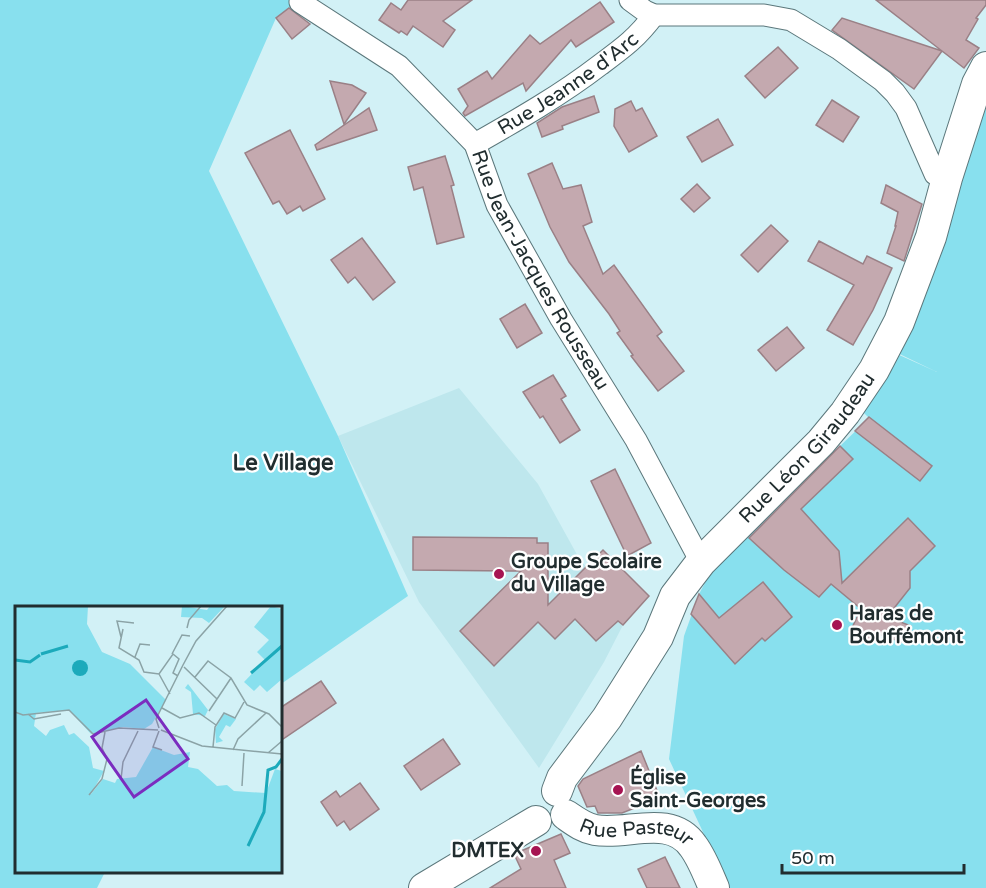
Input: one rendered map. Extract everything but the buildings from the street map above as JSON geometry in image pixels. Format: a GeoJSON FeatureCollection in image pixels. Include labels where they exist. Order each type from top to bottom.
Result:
{"type":"FeatureCollection","features":[{"type":"Feature","properties":{"kind":"street"},"geometry":{"type":"LineString","coordinates":[[630,0],[654,15],[764,15],[791,20],[839,49],[896,93],[906,108],[935,174],[947,178]]}},
{"type":"Feature","properties":{"kind":"street","name":"Rue Jean-Jacques Rousseau"},"geometry":{"type":"LineString","coordinates":[[300,2],[399,66],[475,144],[496,205],[561,319],[636,440],[700,562]]}},
{"type":"Feature","properties":{"kind":"street","name":"Rue Jeanne d'Arc"},"geometry":{"type":"LineString","coordinates":[[475,144],[545,105],[580,80],[640,35],[654,15]]}},
{"type":"Feature","properties":{"kind":"street","name":"Rue Léon Giraudeau"},"geometry":{"type":"LineString","coordinates":[[562,803],[562,778],[619,700],[658,637],[675,596],[700,562],[821,442],[845,413],[874,370],[899,322],[931,237],[977,84],[986,67]]}},
{"type":"Feature","properties":{"kind":"street"},"geometry":{"type":"LineString","coordinates":[[424,888],[536,821],[531,812],[534,798],[541,791],[562,803]]}},
{"type":"Feature","properties":{"kind":"street","name":"Rue Pasteur"},"geometry":{"type":"LineString","coordinates":[[562,803],[584,827],[594,830],[652,827],[669,829],[680,834],[695,847],[714,888]]}},
{"type":"Feature","properties":{"kind":"shaded area"},"geometry":{"type":"Polygon","coordinates":[[[0,0],[292,0],[293,6],[276,18],[209,171],[338,436],[408,596],[282,683],[282,606],[15,606],[15,873],[104,873],[97,888],[0,888],[0,0]]]}},
{"type":"Feature","properties":{"kind":"shaded area","name":"Haras de Bouffémont"},"geometry":{"type":"Polygon","coordinates":[[[986,67],[986,888],[729,888],[669,759],[684,636],[699,594],[712,570],[869,418],[863,412],[897,354],[937,372],[887,348],[986,67]]]}},
{"type":"Feature","properties":{"kind":"shaded area","name":"Groupe Scolaire du Village"},"geometry":{"type":"Polygon","coordinates":[[[459,388],[538,484],[580,560],[604,588],[605,607],[623,625],[604,662],[539,768],[419,602],[338,436],[459,388]]]}},
{"type":"Feature","properties":{"kind":"place","name":"Groupe Scolaire du Village"},"geometry":{"type":"Point","coordinates":[499,574]}},
{"type":"Feature","properties":{"kind":"place","name":"Haras de Bouffémont"},"geometry":{"type":"Point","coordinates":[837,625]}},
{"type":"Feature","properties":{"kind":"place","name":"Église Saint-Georges"},"geometry":{"type":"Point","coordinates":[618,790]}},
{"type":"Feature","properties":{"kind":"place","name":"DMTEX"},"geometry":{"type":"Point","coordinates":[536,851]}},
{"type":"Feature","properties":{"kind":"district","name":"Le Village"},"geometry":{"type":"Point","coordinates":[283,463]}}]}
